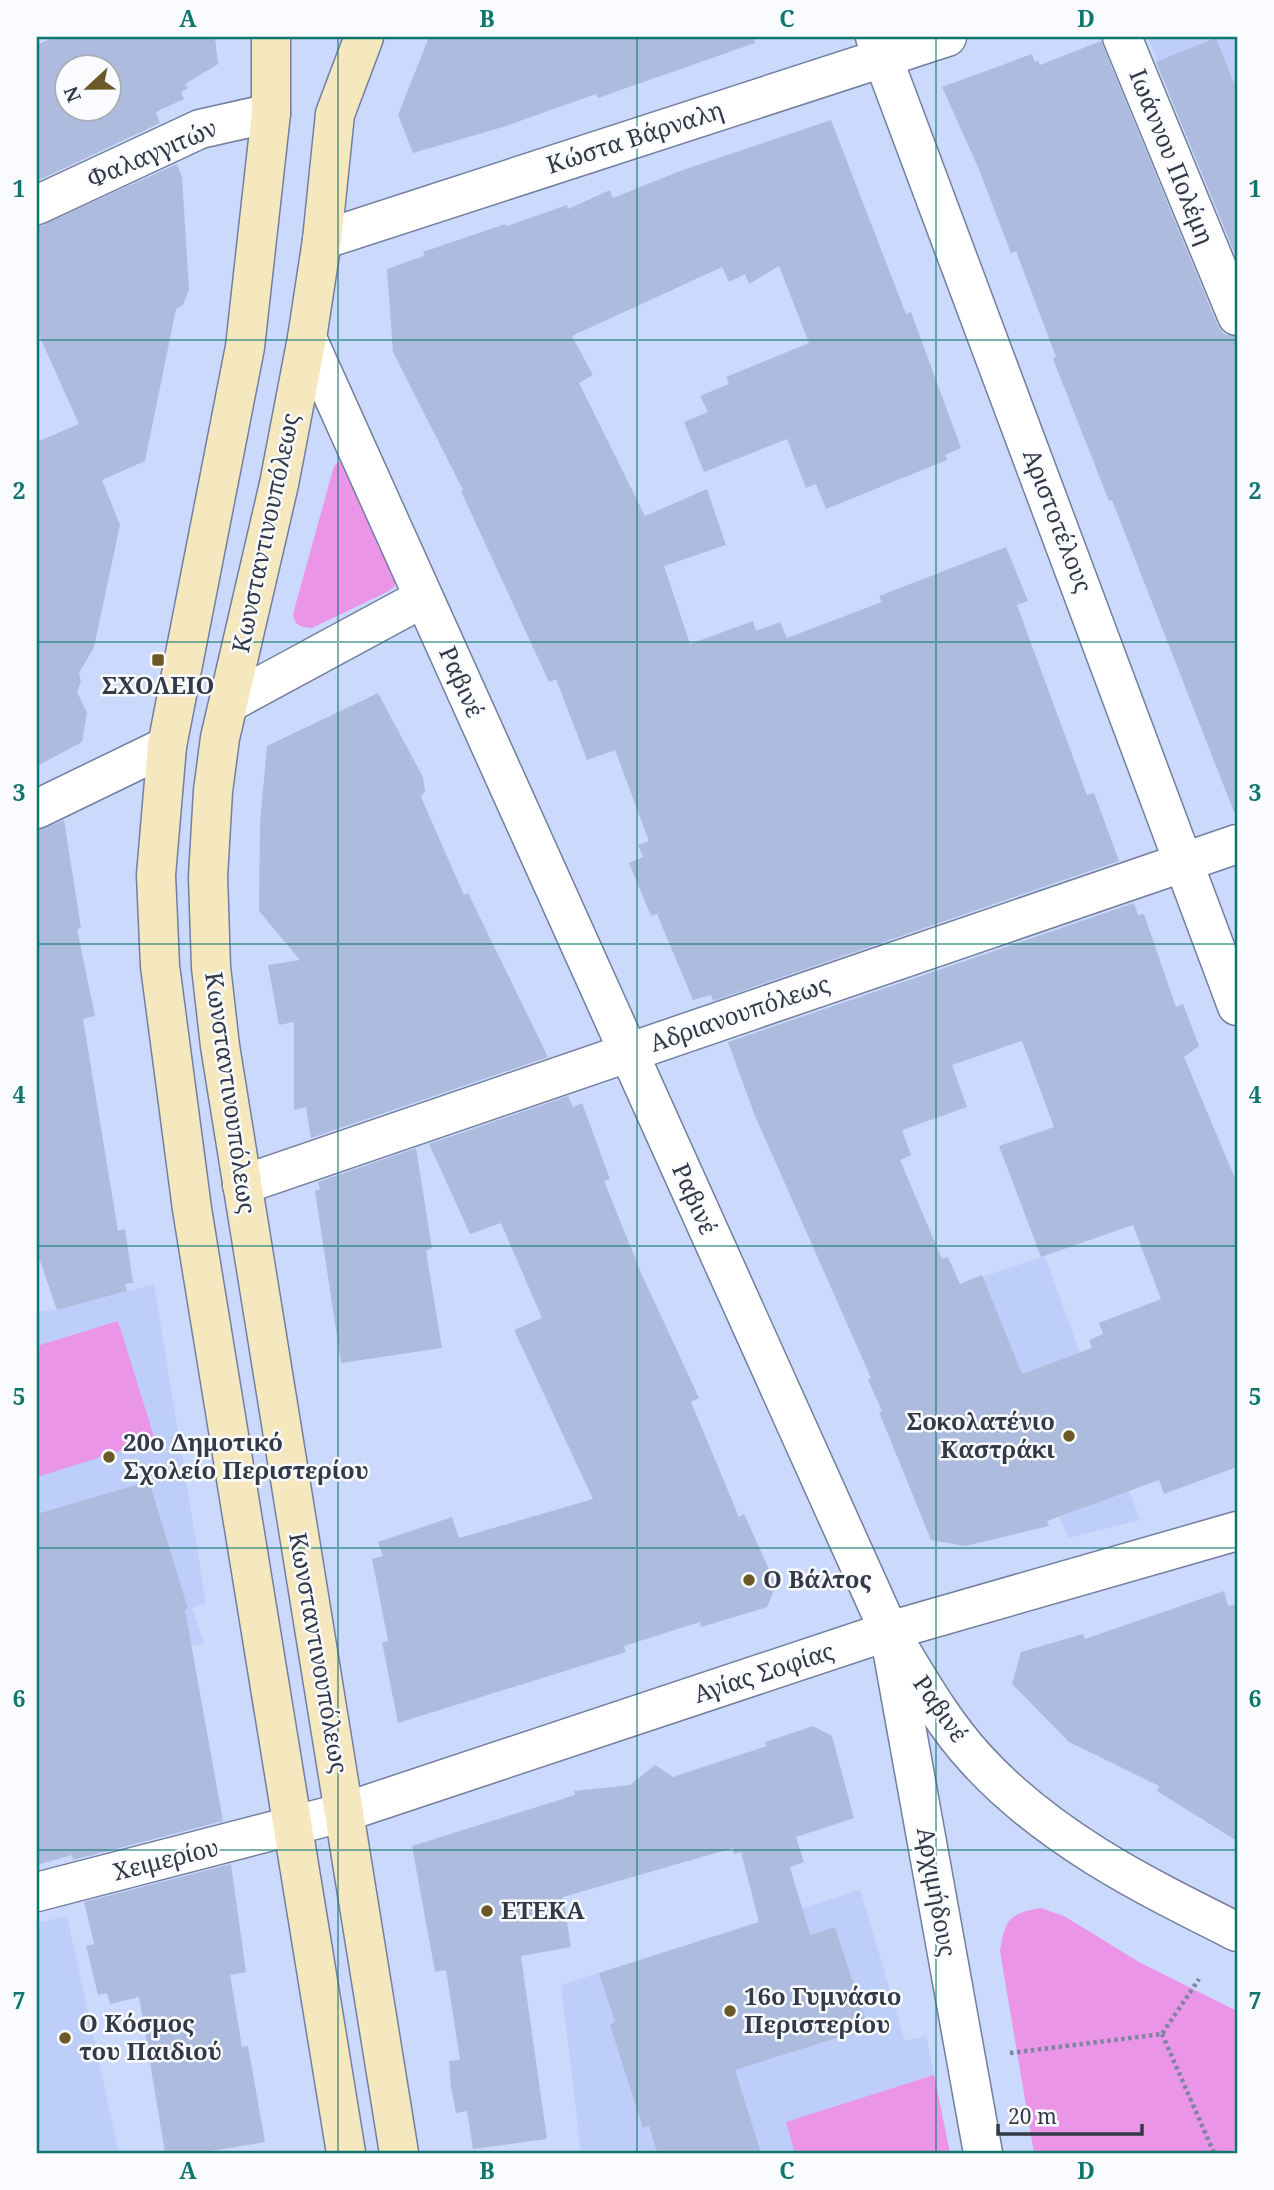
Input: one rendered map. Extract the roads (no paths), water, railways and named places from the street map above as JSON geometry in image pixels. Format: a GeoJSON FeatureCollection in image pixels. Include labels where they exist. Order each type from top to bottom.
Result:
{"type":"FeatureCollection","features":[{"type":"Feature","properties":{"kind":"main road","name":"Κωνσταντινουπόλεως"},"geometry":{"type":"LineString","coordinates":[[271,37],[271,113],[245,347],[167,746],[156,875],[160,966],[170,1058],[346,2153]]}},
{"type":"Feature","properties":{"kind":"main road"},"geometry":{"type":"LineString","coordinates":[[335,114],[337,37]]}},
{"type":"Feature","properties":{"kind":"main road","name":"Κωνσταντινουπόλεως"},"geometry":{"type":"LineString","coordinates":[[364,37],[335,114],[322,240],[307,338],[279,484],[220,738],[213,791],[208,877],[211,967],[220,1046],[399,2153]]}},
{"type":"Feature","properties":{"kind":"street","name":"Κώστα Βάρναλη"},"geometry":{"type":"LineString","coordinates":[[322,240],[879,47],[947,37]]}},
{"type":"Feature","properties":{"kind":"street","name":"Ιωάννου Πολέμη"},"geometry":{"type":"LineString","coordinates":[[1122,37],[1237,316]]}},
{"type":"Feature","properties":{"kind":"street","name":"Αριστοτέλους"},"geometry":{"type":"LineString","coordinates":[[879,47],[1237,1006]]}},
{"type":"Feature","properties":{"kind":"street","name":"Φαλαγγιτών"},"geometry":{"type":"LineString","coordinates":[[37,205],[200,129],[271,113]]}},
{"type":"Feature","properties":{"kind":"street","name":"Ραβινέ"},"geometry":{"type":"LineString","coordinates":[[307,338],[889,1631],[940,1714],[975,1759],[1027,1808],[1106,1864],[1237,1932]]}},
{"type":"Feature","properties":{"kind":"street"},"geometry":{"type":"LineString","coordinates":[[229,703],[423,598]]}},
{"type":"Feature","properties":{"kind":"street"},"geometry":{"type":"LineString","coordinates":[[37,809],[167,746]]}},
{"type":"Feature","properties":{"kind":"street","name":"Αδριανουπόλεως"},"geometry":{"type":"LineString","coordinates":[[242,1185],[1237,844]]}},
{"type":"Feature","properties":{"kind":"street","name":"Αγίας Σοφίας"},"geometry":{"type":"LineString","coordinates":[[295,1827],[889,1631],[1237,1531]]}},
{"type":"Feature","properties":{"kind":"street","name":"Αρχιμήδους"},"geometry":{"type":"LineString","coordinates":[[889,1631],[983,2153]]}},
{"type":"Feature","properties":{"kind":"street","name":"Χειμερίου"},"geometry":{"type":"LineString","coordinates":[[37,1892],[295,1827]]}},
{"type":"Feature","properties":{"kind":"place","name":"ΣΧΟΛΕΙΟ"},"geometry":{"type":"Point","coordinates":[158,660]}},
{"type":"Feature","properties":{"kind":"place","name":"Σοκολατένιο Καστράκι"},"geometry":{"type":"Point","coordinates":[1069,1436]}},
{"type":"Feature","properties":{"kind":"place","name":"20ο Δημοτικό Σχολείο Περιστερίου"},"geometry":{"type":"Point","coordinates":[109,1457]}},
{"type":"Feature","properties":{"kind":"place","name":"Ο Βάλτος"},"geometry":{"type":"Point","coordinates":[749,1580]}},
{"type":"Feature","properties":{"kind":"place","name":"ΕΤΕΚΑ"},"geometry":{"type":"Point","coordinates":[487,1911]}},
{"type":"Feature","properties":{"kind":"place","name":"16ο Γυμνάσιο Περιστερίου"},"geometry":{"type":"Point","coordinates":[730,2011]}},
{"type":"Feature","properties":{"kind":"place","name":"Ο Κόσμος του Παιδιού"},"geometry":{"type":"Point","coordinates":[65,2038]}}]}
